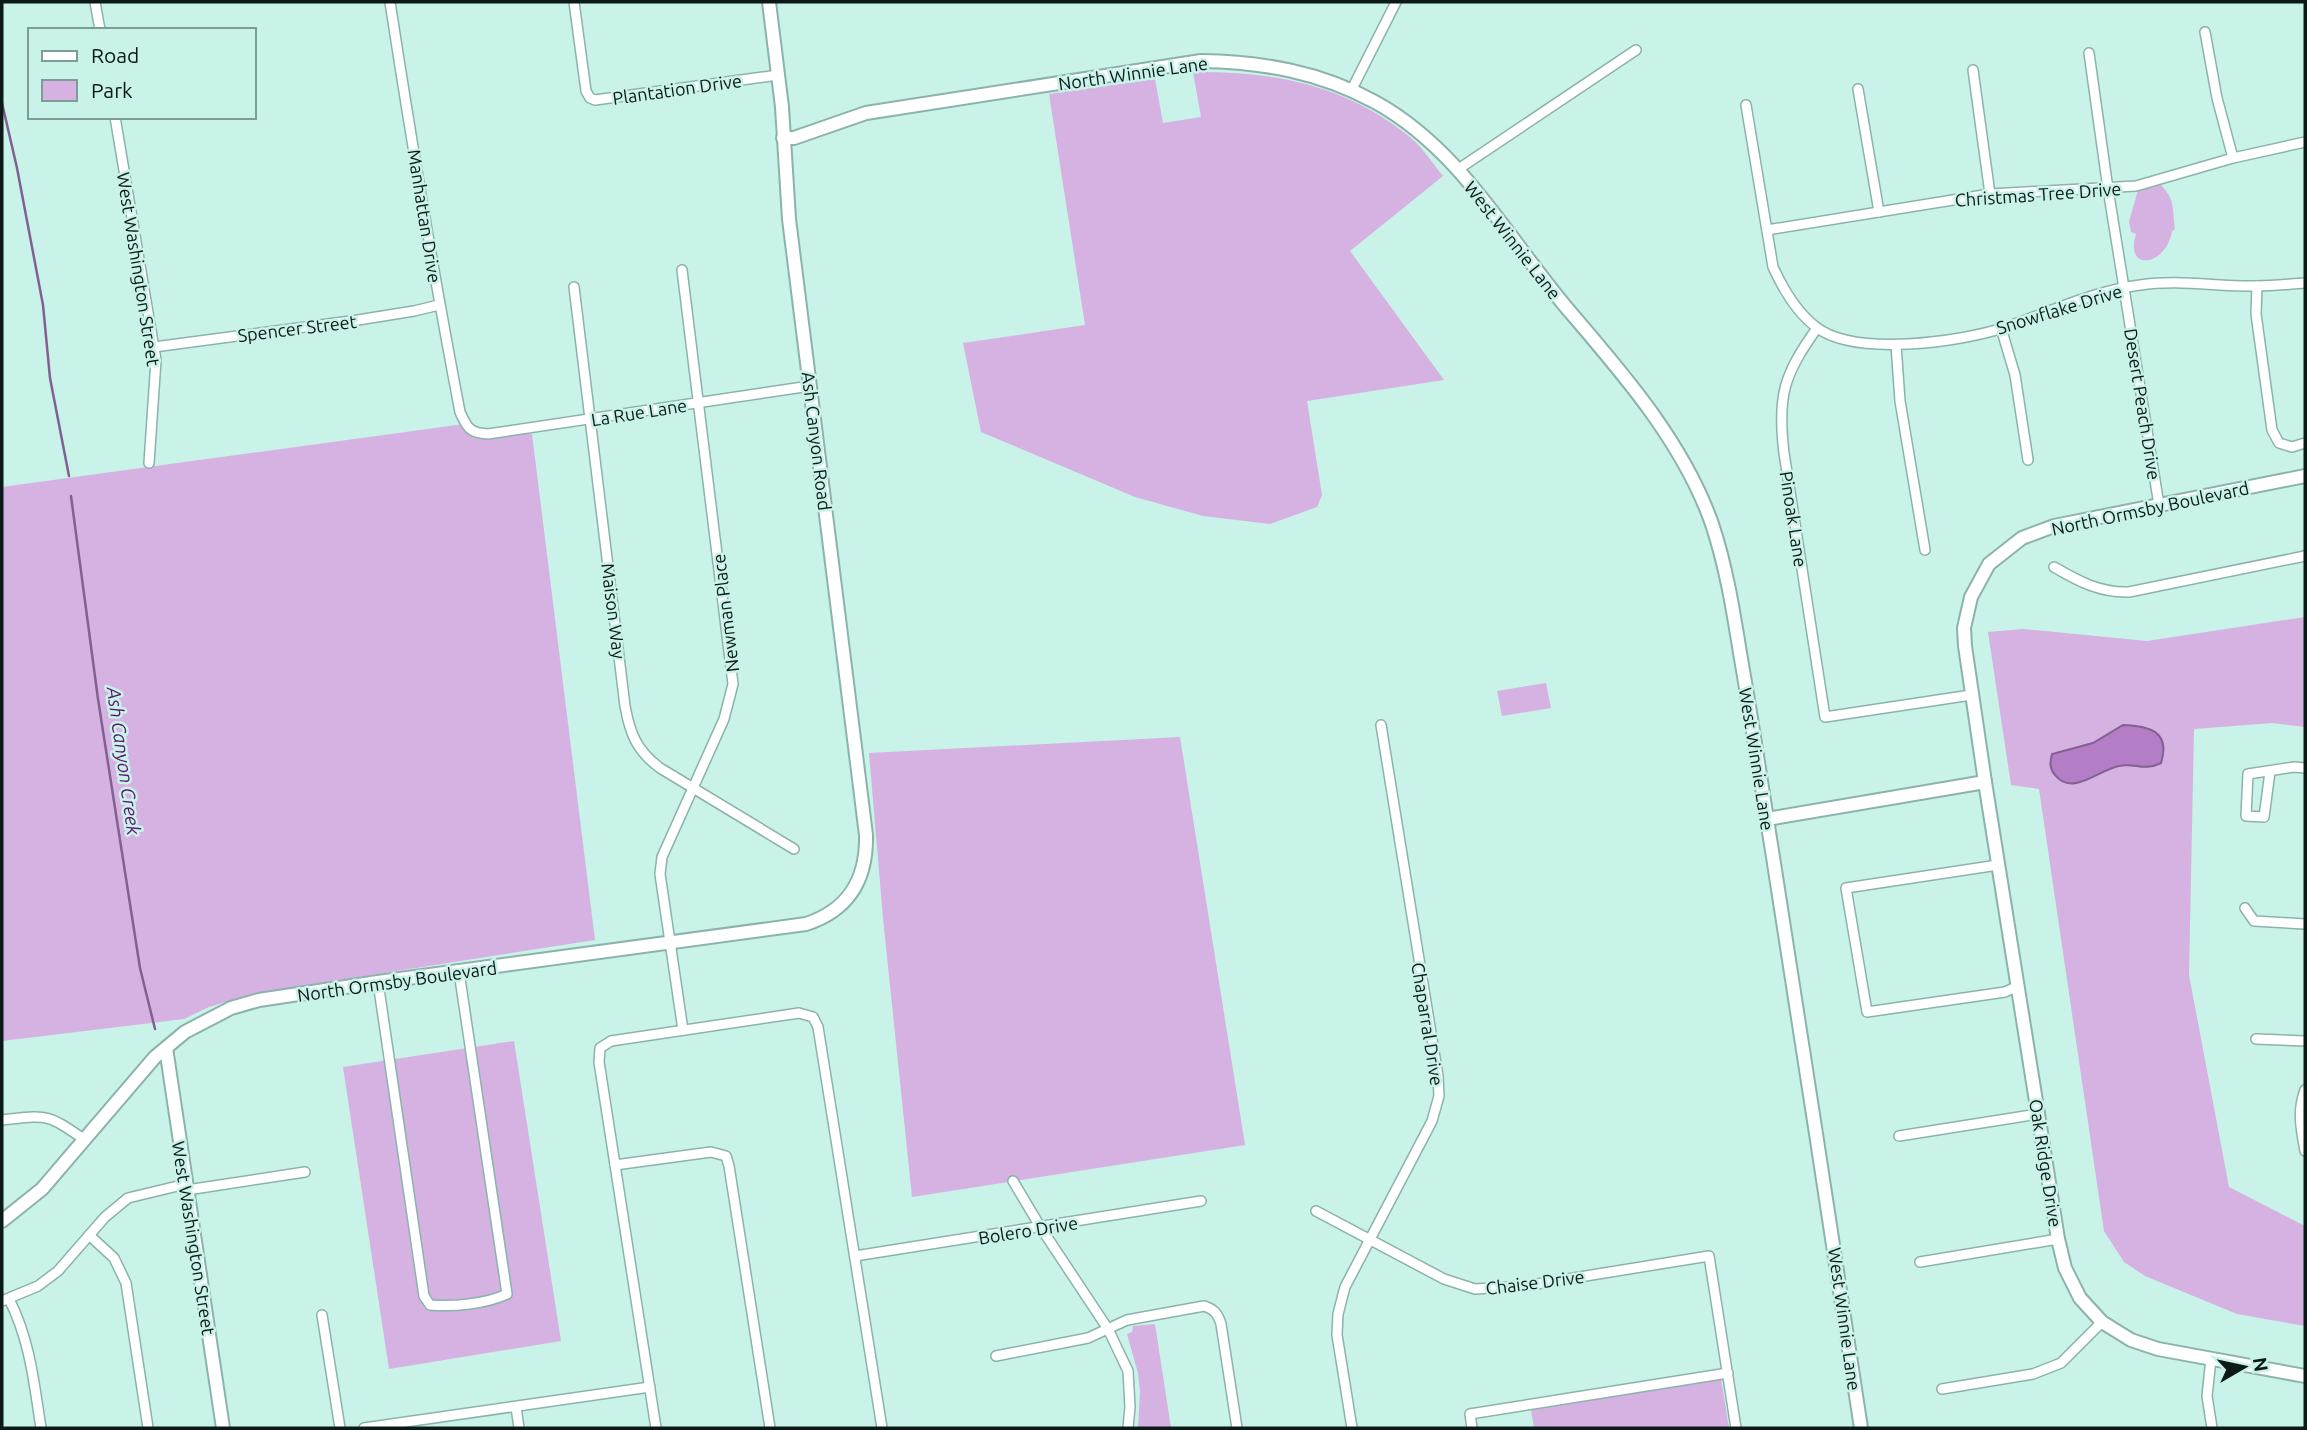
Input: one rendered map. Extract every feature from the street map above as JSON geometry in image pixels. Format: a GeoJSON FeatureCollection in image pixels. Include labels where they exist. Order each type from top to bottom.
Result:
{"type":"FeatureCollection","features":[{"type":"Feature","properties":{"kind":"street"},"geometry":{"type":"LineString","coordinates":[[95,2],[100,28]]}},
{"type":"Feature","properties":{"kind":"street","name":"Manhattan Drive"},"geometry":{"type":"LineString","coordinates":[[390,2],[439,304],[460,412],[468,429]]}},
{"type":"Feature","properties":{"kind":"street","name":"Plantation Drive"},"geometry":{"type":"LineString","coordinates":[[574,2],[586,91],[590,98],[595,100],[778,75]]}},
{"type":"Feature","properties":{"kind":"street","name":"Ash Canyon Road"},"geometry":{"type":"LineString","coordinates":[[769,2],[778,75],[789,219],[866,835],[867,853],[860,880]]}},
{"type":"Feature","properties":{"kind":"street"},"geometry":{"type":"LineString","coordinates":[[1351,91],[1396,2]]}},
{"type":"Feature","properties":{"kind":"street"},"geometry":{"type":"LineString","coordinates":[[2205,32],[2217,98],[2233,158]]}},
{"type":"Feature","properties":{"kind":"street"},"geometry":{"type":"LineString","coordinates":[[1457,170],[1636,50]]}},
{"type":"Feature","properties":{"kind":"street","name":"Desert Peach Drive"},"geometry":{"type":"LineString","coordinates":[[2089,53],[2108,189],[2160,505]]}},
{"type":"Feature","properties":{"kind":"street","name":"North Winnie Lane"},"geometry":{"type":"LineString","coordinates":[[783,138],[794,138],[866,113],[1201,61],[1243,62],[1281,67],[1311,75],[1376,103],[1426,138],[1457,170]]}},
{"type":"Feature","properties":{"kind":"street"},"geometry":{"type":"LineString","coordinates":[[1973,70],[1990,194]]}},
{"type":"Feature","properties":{"kind":"street"},"geometry":{"type":"LineString","coordinates":[[1858,89],[1880,212]]}},
{"type":"Feature","properties":{"kind":"street"},"geometry":{"type":"LineString","coordinates":[[1746,105],[1773,267],[1782,288],[1817,328]]}},
{"type":"Feature","properties":{"kind":"street","name":"West Washington Street"},"geometry":{"type":"LineString","coordinates":[[115,119],[156,360],[149,463]]}},
{"type":"Feature","properties":{"kind":"street","name":"Christmas Tree Drive"},"geometry":{"type":"LineString","coordinates":[[1767,230],[1990,194],[2136,186],[2233,158],[2305,142]]}},
{"type":"Feature","properties":{"kind":"street","name":"West Winnie Lane"},"geometry":{"type":"LineString","coordinates":[[1457,170],[1659,423],[1704,503],[1724,562],[1820,1148],[1861,1428]]}},
{"type":"Feature","properties":{"kind":"street","name":"Newman Place"},"geometry":{"type":"LineString","coordinates":[[682,270],[733,684],[724,719],[662,857],[660,886],[683,1030]]}},
{"type":"Feature","properties":{"kind":"street","name":"Snowflake Drive"},"geometry":{"type":"LineString","coordinates":[[1817,328],[1858,344],[1896,345],[2001,328],[2065,305],[2142,284],[2257,286],[2305,283]]}},
{"type":"Feature","properties":{"kind":"street"},"geometry":{"type":"LineString","coordinates":[[2257,286],[2256,314],[2272,430],[2279,443],[2292,446],[2305,443]]}},
{"type":"Feature","properties":{"kind":"street","name":"Maison Way"},"geometry":{"type":"LineString","coordinates":[[574,287],[629,727],[634,740],[647,759],[794,849]]}},
{"type":"Feature","properties":{"kind":"street","name":"Spencer Street"},"geometry":{"type":"LineString","coordinates":[[154,347],[414,312],[439,304]]}},
{"type":"Feature","properties":{"kind":"street","name":"Pinoak Lane"},"geometry":{"type":"LineString","coordinates":[[1817,328],[1793,363],[1786,382],[1782,423],[1786,466],[1825,717],[1971,695]]}},
{"type":"Feature","properties":{"kind":"street"},"geometry":{"type":"LineString","coordinates":[[2001,328],[2015,375],[2028,460]]}},
{"type":"Feature","properties":{"kind":"street"},"geometry":{"type":"LineString","coordinates":[[1896,345],[1900,401],[1925,550]]}},
{"type":"Feature","properties":{"kind":"street","name":"La Rue Lane"},"geometry":{"type":"LineString","coordinates":[[468,429],[475,433],[488,434],[810,386]]}},
{"type":"Feature","properties":{"kind":"street","name":"North Ormsby Boulevard"},"geometry":{"type":"LineString","coordinates":[[1985,782],[1971,695],[1964,628],[1971,597],[1989,564],[2022,538],[2054,526],[2305,476]]}},
{"type":"Feature","properties":{"kind":"street"},"geometry":{"type":"LineString","coordinates":[[2053,567],[2083,584],[2115,592],[2129,592],[2305,556]]}},
{"type":"Feature","properties":{"kind":"street","name":"Chaparral Drive"},"geometry":{"type":"LineString","coordinates":[[1352,1428],[1337,1335],[1338,1314],[1345,1287],[1432,1121],[1439,1096],[1438,1076],[1381,725]]}},
{"type":"Feature","properties":{"kind":"street"},"geometry":{"type":"LineString","coordinates":[[2270,772],[2264,817],[2246,816],[2248,774],[2294,767],[2305,768]]}},
{"type":"Feature","properties":{"kind":"street"},"geometry":{"type":"LineString","coordinates":[[1767,819],[1985,782]]}},
{"type":"Feature","properties":{"kind":"street","name":"Oak Ridge Drive"},"geometry":{"type":"LineString","coordinates":[[1985,782],[2058,1239],[2065,1269],[2073,1285],[2089,1310],[2102,1322],[2131,1340],[2158,1349],[2305,1376]]}},
{"type":"Feature","properties":{"kind":"street"},"geometry":{"type":"LineString","coordinates":[[1998,865],[1846,888],[1867,1012],[2005,992],[2018,986]]}},
{"type":"Feature","properties":{"kind":"street","name":"North Ormsby Boulevard"},"geometry":{"type":"LineString","coordinates":[[2,1221],[42,1189],[166,1048],[185,1032],[231,1008],[259,1000],[378,982],[806,924],[839,907],[860,880]]}},
{"type":"Feature","properties":{"kind":"street"},"geometry":{"type":"LineString","coordinates":[[2245,908],[2254,920],[2305,924]]}},
{"type":"Feature","properties":{"kind":"street"},"geometry":{"type":"LineString","coordinates":[[378,982],[424,1296],[430,1305],[441,1306],[496,1299],[507,1294],[459,972]]}},
{"type":"Feature","properties":{"kind":"street"},"geometry":{"type":"LineString","coordinates":[[656,1428],[599,1062],[600,1048],[611,1041],[799,1013],[813,1017],[818,1027],[882,1428]]}},
{"type":"Feature","properties":{"kind":"street"},"geometry":{"type":"LineString","coordinates":[[2256,1039],[2305,1041]]}},
{"type":"Feature","properties":{"kind":"street","name":"West Washington Street"},"geometry":{"type":"LineString","coordinates":[[166,1048],[223,1428]]}},
{"type":"Feature","properties":{"kind":"street"},"geometry":{"type":"LineString","coordinates":[[2305,1090],[2299,1117],[2305,1151]]}},
{"type":"Feature","properties":{"kind":"street"},"geometry":{"type":"LineString","coordinates":[[1899,1136],[2038,1114]]}},
{"type":"Feature","properties":{"kind":"street"},"geometry":{"type":"LineString","coordinates":[[2,1120],[42,1116],[54,1118],[85,1140]]}},
{"type":"Feature","properties":{"kind":"street"},"geometry":{"type":"LineString","coordinates":[[615,1166],[710,1152],[726,1156],[770,1428]]}},
{"type":"Feature","properties":{"kind":"street"},"geometry":{"type":"LineString","coordinates":[[41,1428],[29,1350],[20,1322],[6,1300],[38,1286],[58,1271],[105,1217],[128,1198],[186,1187],[305,1172]]}},
{"type":"Feature","properties":{"kind":"street"},"geometry":{"type":"LineString","coordinates":[[1013,1181],[1108,1329],[1128,1371],[1128,1428]]}},
{"type":"Feature","properties":{"kind":"street","name":"Bolero Drive"},"geometry":{"type":"LineString","coordinates":[[855,1256],[1201,1201]]}},
{"type":"Feature","properties":{"kind":"street","name":"Chaise Drive"},"geometry":{"type":"LineString","coordinates":[[1316,1211],[1444,1279],[1475,1289],[1524,1286],[1709,1256],[1728,1373]]}},
{"type":"Feature","properties":{"kind":"street"},"geometry":{"type":"LineString","coordinates":[[89,1235],[114,1258],[126,1283],[148,1428]]}},
{"type":"Feature","properties":{"kind":"street"},"geometry":{"type":"LineString","coordinates":[[1920,1262],[2058,1239]]}},
{"type":"Feature","properties":{"kind":"street"},"geometry":{"type":"LineString","coordinates":[[996,1356],[1088,1338],[1127,1320],[1204,1306],[1212,1308],[1219,1316],[1237,1428]]}},
{"type":"Feature","properties":{"kind":"street"},"geometry":{"type":"LineString","coordinates":[[322,1315],[340,1428]]}},
{"type":"Feature","properties":{"kind":"street"},"geometry":{"type":"LineString","coordinates":[[1941,1389],[2033,1374],[2061,1363],[2102,1322]]}},
{"type":"Feature","properties":{"kind":"street"},"geometry":{"type":"LineString","coordinates":[[2211,1359],[2207,1396],[2212,1428]]}},
{"type":"Feature","properties":{"kind":"street"},"geometry":{"type":"LineString","coordinates":[[1472,1428],[1469,1414],[1728,1373],[1737,1428]]}},
{"type":"Feature","properties":{"kind":"street"},"geometry":{"type":"LineString","coordinates":[[364,1428],[650,1387]]}},
{"type":"Feature","properties":{"kind":"street"},"geometry":{"type":"LineString","coordinates":[[516,1407],[519,1428]]}},
{"type":"Feature","properties":{"kind":"green space"},"geometry":{"type":"Polygon","coordinates":[[[1193,72],[1281,78],[1335,94],[1387,120],[1411,138],[1443,176],[1350,251],[1444,380],[1307,401],[1322,495],[1317,507],[1270,524],[1203,516],[1135,497],[981,432],[963,343],[1085,325],[1049,94],[1155,79],[1163,123],[1201,117],[1193,72]]]}},
{"type":"Feature","properties":{"kind":"green space"},"geometry":{"type":"Polygon","coordinates":[[[2159,183],[2171,199],[2175,229],[2162,252],[2155,258],[2141,259],[2136,255],[2136,234],[2131,232],[2129,222],[2138,190],[2159,183]]]}},
{"type":"Feature","properties":{"kind":"green space"},"geometry":{"type":"Polygon","coordinates":[[[464,424],[488,434],[532,434],[595,940],[256,993],[209,1007],[184,1019],[2,1041],[2,487],[464,424]]]}},
{"type":"Feature","properties":{"kind":"green space"},"geometry":{"type":"Polygon","coordinates":[[[2305,617],[2305,727],[2272,723],[2194,729],[2189,975],[2229,1187],[2305,1226],[2305,1326],[2237,1314],[2145,1276],[2124,1262],[2104,1231],[2039,789],[2011,785],[1988,632],[2023,629],[2147,641],[2305,617]]]}},
{"type":"Feature","properties":{"kind":"green space"},"geometry":{"type":"Polygon","coordinates":[[[1546,683],[1551,708],[1502,716],[1497,691],[1546,683]]]}},
{"type":"Feature","properties":{"kind":"green space"},"geometry":{"type":"Polygon","coordinates":[[[1180,737],[1245,1145],[912,1197],[869,753],[1180,737]]]}},
{"type":"Feature","properties":{"kind":"green space"},"geometry":{"type":"Polygon","coordinates":[[[514,1041],[561,1341],[389,1369],[343,1067],[514,1041]]]}},
{"type":"Feature","properties":{"kind":"green space"},"geometry":{"type":"Polygon","coordinates":[[[1155,1324],[1171,1428],[1138,1428],[1138,1373],[1127,1334],[1132,1332],[1133,1326],[1155,1324]]]}},
{"type":"Feature","properties":{"kind":"green space"},"geometry":{"type":"Polygon","coordinates":[[[1721,1379],[1729,1428],[1534,1428],[1531,1410],[1721,1379]]]}},
{"type":"Feature","properties":{"kind":"shaded area"},"geometry":{"type":"Polygon","coordinates":[[[2123,725],[2156,732],[2163,744],[2161,763],[2149,767],[2119,766],[2077,783],[2062,781],[2053,772],[2050,765],[2052,754],[2093,743],[2123,725]]]}},
{"type":"Feature","properties":{"kind":"waterway","name":"Ash Canyon Creek"},"geometry":{"type":"LineString","coordinates":[[2,103],[43,305],[50,378],[69,476]]}},
{"type":"Feature","properties":{"kind":"waterway","name":"Ash Canyon Creek"},"geometry":{"type":"LineString","coordinates":[[71,496],[98,699],[140,968],[155,1029]]}}]}
